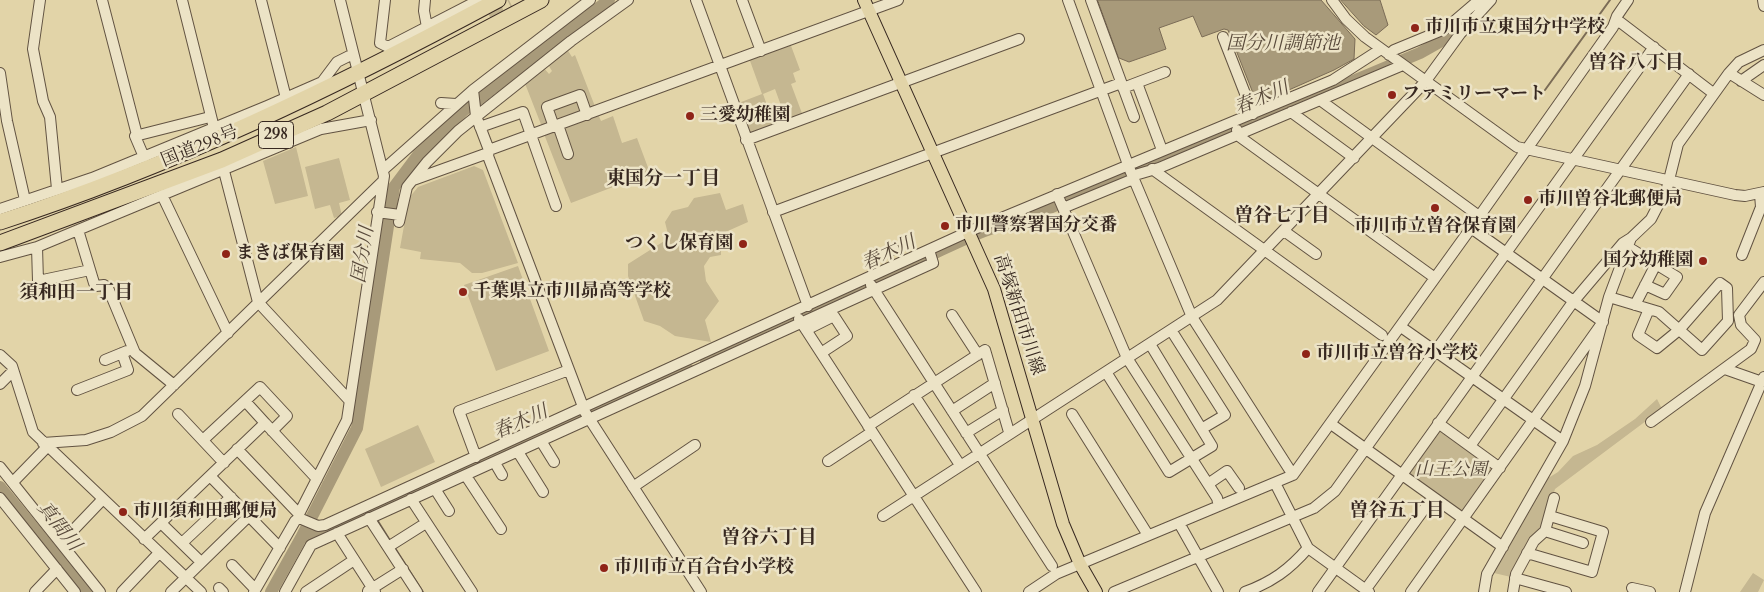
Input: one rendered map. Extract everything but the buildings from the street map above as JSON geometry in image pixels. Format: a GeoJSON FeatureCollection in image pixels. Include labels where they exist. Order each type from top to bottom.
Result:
{"type":"FeatureCollection","features":[{"type":"Feature","properties":{"kind":"highway","name":"国道298号"},"geometry":{"type":"LineString","coordinates":[[0,222],[214,141],[272,109],[358,73],[498,0]]}},
{"type":"Feature","properties":{"kind":"highway","name":"国道298号"},"geometry":{"type":"LineString","coordinates":[[0,244],[222,160],[307,122],[401,75],[540,0]]}},
{"type":"Feature","properties":{"kind":"main road","name":"高塚新田市川線"},"geometry":{"type":"LineString","coordinates":[[866,6],[994,289],[1063,524],[1080,564],[1096,592]]}},
{"type":"Feature","properties":{"kind":"street"},"geometry":{"type":"LineString","coordinates":[[40,0],[33,49],[43,101],[50,117],[57,189]]}},
{"type":"Feature","properties":{"kind":"street"},"geometry":{"type":"LineString","coordinates":[[102,0],[137,135],[135,136],[144,157]]}},
{"type":"Feature","properties":{"kind":"street"},"geometry":{"type":"LineString","coordinates":[[182,0],[214,128]]}},
{"type":"Feature","properties":{"kind":"street"},"geometry":{"type":"LineString","coordinates":[[261,0],[286,98]]}},
{"type":"Feature","properties":{"kind":"street"},"geometry":{"type":"LineString","coordinates":[[232,565],[255,590],[299,516],[347,420],[379,213],[383,170],[340,0]]}},
{"type":"Feature","properties":{"kind":"street"},"geometry":{"type":"LineString","coordinates":[[385,0],[380,43],[388,48],[479,0]]}},
{"type":"Feature","properties":{"kind":"street"},"geometry":{"type":"LineString","coordinates":[[425,0],[424,11],[427,27]]}},
{"type":"Feature","properties":{"kind":"street"},"geometry":{"type":"LineString","coordinates":[[383,170],[456,104],[590,0]]}},
{"type":"Feature","properties":{"kind":"street"},"geometry":{"type":"LineString","coordinates":[[379,213],[398,217],[403,198],[411,181],[476,114],[628,0]]}},
{"type":"Feature","properties":{"kind":"street"},"geometry":{"type":"LineString","coordinates":[[696,0],[808,306]]}},
{"type":"Feature","properties":{"kind":"street"},"geometry":{"type":"LineString","coordinates":[[742,0],[761,52]]}},
{"type":"Feature","properties":{"kind":"street"},"geometry":{"type":"LineString","coordinates":[[411,181],[531,135],[761,52],[866,6],[898,0]]}},
{"type":"Feature","properties":{"kind":"street"},"geometry":{"type":"LineString","coordinates":[[1068,0],[1131,172],[1192,317],[1293,475]]}},
{"type":"Feature","properties":{"kind":"street"},"geometry":{"type":"LineString","coordinates":[[1091,0],[1134,117]]}},
{"type":"Feature","properties":{"kind":"street"},"geometry":{"type":"LineString","coordinates":[[1332,0],[1355,29],[1425,82],[1517,147],[1618,171],[1735,195],[1762,193],[1761,208],[1742,255]]}},
{"type":"Feature","properties":{"kind":"street"},"geometry":{"type":"LineString","coordinates":[[1393,58],[1394,50],[1445,29],[1479,0]]}},
{"type":"Feature","properties":{"kind":"street"},"geometry":{"type":"LineString","coordinates":[[884,516],[1009,432],[1150,344],[1216,300],[1319,195],[1425,82],[1460,34],[1491,0]]}},
{"type":"Feature","properties":{"kind":"street"},"geometry":{"type":"LineString","coordinates":[[1028,592],[1056,574],[1293,475],[1401,327],[1616,23],[1617,16],[1628,0]]}},
{"type":"Feature","properties":{"kind":"street"},"geometry":{"type":"LineString","coordinates":[[1763,0],[1764,6]]}},
{"type":"Feature","properties":{"kind":"street"},"geometry":{"type":"LineString","coordinates":[[1616,23],[1620,22],[1628,27],[1713,93]]}},
{"type":"Feature","properties":{"kind":"street"},"geometry":{"type":"LineString","coordinates":[[1223,37],[1253,114]]}},
{"type":"Feature","properties":{"kind":"street"},"geometry":{"type":"LineString","coordinates":[[746,140],[1019,39]]}},
{"type":"Feature","properties":{"kind":"street"},"geometry":{"type":"LineString","coordinates":[[1114,592],[1293,518],[1322,503],[1335,491],[1574,161],[1654,47]]}},
{"type":"Feature","properties":{"kind":"street"},"geometry":{"type":"LineString","coordinates":[[1484,592],[1487,574],[1563,441],[1585,386],[1609,298],[1630,243],[1651,219],[1667,188],[1678,144],[1713,93],[1739,62],[1764,50]]}},
{"type":"Feature","properties":{"kind":"street"},"geometry":{"type":"LineString","coordinates":[[0,209],[144,157],[214,128],[272,109],[286,98],[322,82],[337,62],[354,54]]}},
{"type":"Feature","properties":{"kind":"street"},"geometry":{"type":"LineString","coordinates":[[237,449],[299,516],[318,526],[325,525],[476,457],[586,415],[800,320],[971,235],[1060,202],[1131,172],[1162,150],[1291,112],[1320,100],[1393,58]]}},
{"type":"Feature","properties":{"kind":"street"},"geometry":{"type":"LineString","coordinates":[[1060,202],[1131,172],[1152,169],[1236,128],[1253,114],[1333,80],[1393,58]]}},
{"type":"Feature","properties":{"kind":"street"},"geometry":{"type":"LineString","coordinates":[[1741,81],[1764,64]]}},
{"type":"Feature","properties":{"kind":"street"},"geometry":{"type":"LineString","coordinates":[[773,212],[1101,90],[1137,83],[1165,72]]}},
{"type":"Feature","properties":{"kind":"street"},"geometry":{"type":"LineString","coordinates":[[1729,73],[1764,95]]}},
{"type":"Feature","properties":{"kind":"street"},"geometry":{"type":"LineString","coordinates":[[0,74],[7,120],[25,200]]}},
{"type":"Feature","properties":{"kind":"street"},"geometry":{"type":"LineString","coordinates":[[1318,592],[1688,74]]}},
{"type":"Feature","properties":{"kind":"street"},"geometry":{"type":"LineString","coordinates":[[1137,83],[1162,150]]}},
{"type":"Feature","properties":{"kind":"street"},"geometry":{"type":"LineString","coordinates":[[473,92],[476,114],[488,152],[586,415],[701,592]]}},
{"type":"Feature","properties":{"kind":"street"},"geometry":{"type":"LineString","coordinates":[[568,154],[547,107],[580,95],[587,115]]}},
{"type":"Feature","properties":{"kind":"street"},"geometry":{"type":"LineString","coordinates":[[1320,100],[1479,216]]}},
{"type":"Feature","properties":{"kind":"street"},"geometry":{"type":"LineString","coordinates":[[441,103],[456,104]]}},
{"type":"Feature","properties":{"kind":"street"},"geometry":{"type":"LineString","coordinates":[[480,126],[523,112],[556,206]]}},
{"type":"Feature","properties":{"kind":"street"},"geometry":{"type":"LineString","coordinates":[[1291,112],[1354,158]]}},
{"type":"Feature","properties":{"kind":"street"},"geometry":{"type":"LineString","coordinates":[[137,135],[210,117]]}},
{"type":"Feature","properties":{"kind":"street"},"geometry":{"type":"LineString","coordinates":[[0,257],[37,247],[321,130],[370,120]]}},
{"type":"Feature","properties":{"kind":"street"},"geometry":{"type":"LineString","coordinates":[[295,141],[307,122]]}},
{"type":"Feature","properties":{"kind":"street"},"geometry":{"type":"LineString","coordinates":[[1236,128],[1319,195],[1436,278]]}},
{"type":"Feature","properties":{"kind":"street"},"geometry":{"type":"LineString","coordinates":[[1152,169],[1353,311],[1382,335]]}},
{"type":"Feature","properties":{"kind":"street"},"geometry":{"type":"LineString","coordinates":[[224,170],[258,302],[350,400]]}},
{"type":"Feature","properties":{"kind":"street"},"geometry":{"type":"LineString","coordinates":[[12,482],[45,445],[86,440],[111,432],[142,416],[383,181]]}},
{"type":"Feature","properties":{"kind":"street"},"geometry":{"type":"LineString","coordinates":[[133,194],[158,196]]}},
{"type":"Feature","properties":{"kind":"street"},"geometry":{"type":"LineString","coordinates":[[158,196],[228,332]]}},
{"type":"Feature","properties":{"kind":"street"},"geometry":{"type":"LineString","coordinates":[[1060,202],[1128,358],[1208,484],[1219,506]]}},
{"type":"Feature","properties":{"kind":"street"},"geometry":{"type":"LineString","coordinates":[[1471,228],[1603,322]]}},
{"type":"Feature","properties":{"kind":"street"},"geometry":{"type":"LineString","coordinates":[[78,230],[96,286],[104,285],[108,288],[133,349],[142,360],[174,385]]}},
{"type":"Feature","properties":{"kind":"street"},"geometry":{"type":"LineString","coordinates":[[1284,231],[1316,254]]}},
{"type":"Feature","properties":{"kind":"street"},"geometry":{"type":"LineString","coordinates":[[1470,446],[1573,302],[1623,243],[1630,243],[1656,264],[1677,277],[1665,294],[1645,285]]}},
{"type":"Feature","properties":{"kind":"street"},"geometry":{"type":"LineString","coordinates":[[37,247],[38,281],[90,270]]}},
{"type":"Feature","properties":{"kind":"street"},"geometry":{"type":"LineString","coordinates":[[879,254],[894,249]]}},
{"type":"Feature","properties":{"kind":"street"},"geometry":{"type":"LineString","coordinates":[[1635,305],[1656,264]]}},
{"type":"Feature","properties":{"kind":"street"},"geometry":{"type":"LineString","coordinates":[[1651,422],[1752,348],[1755,340],[1741,325],[1739,315],[1764,282]]}},
{"type":"Feature","properties":{"kind":"street"},"geometry":{"type":"LineString","coordinates":[[1609,298],[1635,305],[1649,309],[1659,312],[1678,330],[1702,350],[1728,322],[1727,288],[1720,283],[1678,330],[1657,348],[1638,335],[1649,309]]}},
{"type":"Feature","properties":{"kind":"street"},"geometry":{"type":"LineString","coordinates":[[800,320],[808,306],[871,284]]}},
{"type":"Feature","properties":{"kind":"street"},"geometry":{"type":"LineString","coordinates":[[871,284],[1052,566]]}},
{"type":"Feature","properties":{"kind":"street"},"geometry":{"type":"LineString","coordinates":[[800,320],[834,316],[847,336],[821,353]]}},
{"type":"Feature","properties":{"kind":"street"},"geometry":{"type":"LineString","coordinates":[[952,316],[978,355]]}},
{"type":"Feature","properties":{"kind":"street"},"geometry":{"type":"LineString","coordinates":[[800,320],[976,592]]}},
{"type":"Feature","properties":{"kind":"street"},"geometry":{"type":"LineString","coordinates":[[1411,592],[1603,322]]}},
{"type":"Feature","properties":{"kind":"street"},"geometry":{"type":"LineString","coordinates":[[1401,327],[1563,441]]}},
{"type":"Feature","properties":{"kind":"street"},"geometry":{"type":"LineString","coordinates":[[1171,330],[1225,415],[1203,428]]}},
{"type":"Feature","properties":{"kind":"street"},"geometry":{"type":"LineString","coordinates":[[1106,372],[1169,472],[1192,459],[1212,446],[1203,428],[1150,344]]}},
{"type":"Feature","properties":{"kind":"street"},"geometry":{"type":"LineString","coordinates":[[105,360],[133,349]]}},
{"type":"Feature","properties":{"kind":"street"},"geometry":{"type":"LineString","coordinates":[[828,461],[914,395],[986,350],[1009,432]]}},
{"type":"Feature","properties":{"kind":"street"},"geometry":{"type":"LineString","coordinates":[[77,390],[128,370],[122,353]]}},
{"type":"Feature","properties":{"kind":"street"},"geometry":{"type":"LineString","coordinates":[[0,355],[9,362],[30,426],[45,445],[201,592]]}},
{"type":"Feature","properties":{"kind":"street"},"geometry":{"type":"LineString","coordinates":[[1685,592],[1705,514],[1763,380],[1725,369]]}},
{"type":"Feature","properties":{"kind":"street"},"geometry":{"type":"LineString","coordinates":[[476,457],[459,411],[569,370]]}},
{"type":"Feature","properties":{"kind":"street"},"geometry":{"type":"LineString","coordinates":[[0,384],[13,371]]}},
{"type":"Feature","properties":{"kind":"street"},"geometry":{"type":"LineString","coordinates":[[952,411],[995,383]]}},
{"type":"Feature","properties":{"kind":"street"},"geometry":{"type":"LineString","coordinates":[[203,440],[260,387],[287,416],[272,431]]}},
{"type":"Feature","properties":{"kind":"street"},"geometry":{"type":"LineString","coordinates":[[914,395],[960,465]]}},
{"type":"Feature","properties":{"kind":"street"},"geometry":{"type":"LineString","coordinates":[[245,401],[317,478]]}},
{"type":"Feature","properties":{"kind":"street"},"geometry":{"type":"LineString","coordinates":[[966,433],[1003,410]]}},
{"type":"Feature","properties":{"kind":"street"},"geometry":{"type":"LineString","coordinates":[[178,414],[224,463]]}},
{"type":"Feature","properties":{"kind":"street"},"geometry":{"type":"LineString","coordinates":[[1072,414],[1148,535]]}},
{"type":"Feature","properties":{"kind":"street"},"geometry":{"type":"LineString","coordinates":[[285,592],[311,545],[518,452],[586,415]]}},
{"type":"Feature","properties":{"kind":"street"},"geometry":{"type":"LineString","coordinates":[[144,540],[264,423]]}},
{"type":"Feature","properties":{"kind":"street"},"geometry":{"type":"LineString","coordinates":[[1438,423],[1500,468]]}},
{"type":"Feature","properties":{"kind":"street"},"geometry":{"type":"LineString","coordinates":[[1331,424],[1503,547]]}},
{"type":"Feature","properties":{"kind":"street"},"geometry":{"type":"LineString","coordinates":[[541,441],[554,462]]}},
{"type":"Feature","properties":{"kind":"street"},"geometry":{"type":"LineString","coordinates":[[633,486],[695,445]]}},
{"type":"Feature","properties":{"kind":"street"},"geometry":{"type":"LineString","coordinates":[[518,452],[543,492]]}},
{"type":"Feature","properties":{"kind":"street"},"geometry":{"type":"LineString","coordinates":[[494,463],[502,475]]}},
{"type":"Feature","properties":{"kind":"street"},"geometry":{"type":"LineString","coordinates":[[0,467],[100,592]]}},
{"type":"Feature","properties":{"kind":"street"},"geometry":{"type":"LineString","coordinates":[[1208,484],[1227,471],[1239,488]]}},
{"type":"Feature","properties":{"kind":"street"},"geometry":{"type":"LineString","coordinates":[[210,476],[280,548]]}},
{"type":"Feature","properties":{"kind":"street"},"geometry":{"type":"LineString","coordinates":[[466,476],[501,530]]}},
{"type":"Feature","properties":{"kind":"street"},"geometry":{"type":"LineString","coordinates":[[1274,483],[1308,548],[1368,591],[1433,497]]}},
{"type":"Feature","properties":{"kind":"street"},"geometry":{"type":"LineString","coordinates":[[435,489],[449,511]]}},
{"type":"Feature","properties":{"kind":"street"},"geometry":{"type":"LineString","coordinates":[[182,543],[231,497]]}},
{"type":"Feature","properties":{"kind":"street"},"geometry":{"type":"LineString","coordinates":[[0,498],[75,592]]}},
{"type":"Feature","properties":{"kind":"street"},"geometry":{"type":"LineString","coordinates":[[1513,592],[1515,578],[1527,553],[1534,541],[1544,531],[1554,498]]}},
{"type":"Feature","properties":{"kind":"street"},"geometry":{"type":"LineString","coordinates":[[411,499],[472,592]]}},
{"type":"Feature","properties":{"kind":"street"},"geometry":{"type":"LineString","coordinates":[[61,543],[102,500]]}},
{"type":"Feature","properties":{"kind":"street"},"geometry":{"type":"LineString","coordinates":[[171,592],[249,516]]}},
{"type":"Feature","properties":{"kind":"street"},"geometry":{"type":"LineString","coordinates":[[1527,553],[1592,572],[1603,532],[1550,516]]}},
{"type":"Feature","properties":{"kind":"street"},"geometry":{"type":"LineString","coordinates":[[373,517],[418,592]]}},
{"type":"Feature","properties":{"kind":"street"},"geometry":{"type":"LineString","coordinates":[[1179,522],[1218,592]]}},
{"type":"Feature","properties":{"kind":"street"},"geometry":{"type":"LineString","coordinates":[[162,523],[201,562]]}},
{"type":"Feature","properties":{"kind":"street"},"geometry":{"type":"LineString","coordinates":[[391,545],[426,523]]}},
{"type":"Feature","properties":{"kind":"street"},"geometry":{"type":"LineString","coordinates":[[1544,531],[1583,543]]}},
{"type":"Feature","properties":{"kind":"street"},"geometry":{"type":"LineString","coordinates":[[337,533],[372,591],[403,569]]}},
{"type":"Feature","properties":{"kind":"street"},"geometry":{"type":"LineString","coordinates":[[1245,592],[1282,575],[1308,548]]}},
{"type":"Feature","properties":{"kind":"street"},"geometry":{"type":"LineString","coordinates":[[122,592],[159,553]]}},
{"type":"Feature","properties":{"kind":"street"},"geometry":{"type":"LineString","coordinates":[[294,575],[306,592],[354,560]]}},
{"type":"Feature","properties":{"kind":"street"},"geometry":{"type":"LineString","coordinates":[[35,592],[57,569]]}},
{"type":"Feature","properties":{"kind":"street"},"geometry":{"type":"LineString","coordinates":[[1515,578],[1566,592]]}},
{"type":"Feature","properties":{"kind":"street"},"geometry":{"type":"LineString","coordinates":[[1632,588],[1650,592]]}},
{"type":"Feature","properties":{"kind":"green space"},"geometry":{"type":"Polygon","coordinates":[[[790,43],[800,70],[793,73],[796,82],[791,84],[803,116],[787,122],[775,89],[763,94],[775,127],[749,136],[736,104],[762,94],[749,58],[790,43]]]}},
{"type":"Feature","properties":{"kind":"green space"},"geometry":{"type":"Polygon","coordinates":[[[567,49],[572,57],[575,55],[596,109],[590,111],[581,92],[544,105],[550,123],[542,127],[524,81],[543,67],[549,74],[552,71],[547,63],[567,49]]]}},
{"type":"Feature","properties":{"kind":"green space"},"geometry":{"type":"Polygon","coordinates":[[[577,99],[584,112],[555,121],[552,108],[577,99]]]}},
{"type":"Feature","properties":{"kind":"green space"},"geometry":{"type":"Polygon","coordinates":[[[598,114],[601,121],[613,116],[622,143],[637,138],[650,173],[571,203],[544,134],[554,130],[563,130],[565,126],[598,114]]]}},
{"type":"Feature","properties":{"kind":"green space"},"geometry":{"type":"Polygon","coordinates":[[[296,147],[308,196],[275,204],[263,161],[296,147]]]}},
{"type":"Feature","properties":{"kind":"green space"},"geometry":{"type":"Polygon","coordinates":[[[339,158],[350,200],[339,203],[342,216],[334,218],[330,205],[315,209],[305,167],[339,158]]]}},
{"type":"Feature","properties":{"kind":"green space"},"geometry":{"type":"Polygon","coordinates":[[[474,166],[483,170],[518,263],[482,273],[472,273],[460,263],[420,259],[421,252],[400,248],[409,198],[418,187],[474,166]]]}},
{"type":"Feature","properties":{"kind":"green space"},"geometry":{"type":"Polygon","coordinates":[[[720,193],[726,210],[743,204],[748,222],[721,234],[721,255],[710,257],[704,266],[706,281],[719,301],[705,320],[711,342],[675,336],[660,326],[644,321],[628,276],[628,264],[669,238],[665,222],[672,211],[688,207],[694,198],[720,193]]]}},
{"type":"Feature","properties":{"kind":"green space"},"geometry":{"type":"Polygon","coordinates":[[[518,266],[549,351],[496,371],[464,285],[518,266]]]}},
{"type":"Feature","properties":{"kind":"green space"},"geometry":{"type":"Polygon","coordinates":[[[1657,399],[1662,409],[1555,489],[1543,530],[1511,577],[1494,573],[1493,568],[1545,480],[1558,472],[1573,456],[1597,445],[1635,419],[1657,399]]]}},
{"type":"Feature","properties":{"kind":"green space"},"geometry":{"type":"Polygon","coordinates":[[[418,425],[435,462],[381,487],[365,449],[418,425]]]}},
{"type":"Feature","properties":{"kind":"green space","name":"山王公園"},"geometry":{"type":"Polygon","coordinates":[[[1439,428],[1495,468],[1462,514],[1407,475],[1439,428]]]}},
{"type":"Feature","properties":{"kind":"green space"},"geometry":{"type":"Polygon","coordinates":[[[1753,573],[1764,580],[1758,592],[1740,592],[1753,573]]]}},
{"type":"Feature","properties":{"kind":"water","name":"国分川調節池"},"geometry":{"type":"Polygon","coordinates":[[[1098,0],[1321,0],[1355,39],[1354,59],[1334,70],[1264,101],[1253,93],[1228,30],[1224,29],[1202,37],[1193,16],[1159,28],[1166,49],[1129,62],[1119,58],[1098,0]]]}},
{"type":"Feature","properties":{"kind":"water"},"geometry":{"type":"Polygon","coordinates":[[[1341,0],[1380,0],[1388,25],[1376,35],[1364,26],[1341,0]]]}},
{"type":"Feature","properties":{"kind":"waterway","name":"国分川"},"geometry":{"type":"LineString","coordinates":[[271,592],[357,428],[394,187],[418,155],[463,111],[609,0]]}},
{"type":"Feature","properties":{"kind":"waterway"},"geometry":{"type":"LineString","coordinates":[[1545,90],[1610,0]]}},
{"type":"Feature","properties":{"kind":"waterway","name":"春木川"},"geometry":{"type":"LineString","coordinates":[[706,361],[919,263],[922,259],[966,238],[991,228],[1009,225],[1420,53],[1452,35],[1482,4]]}},
{"type":"Feature","properties":{"kind":"waterway","name":"春木川"},"geometry":{"type":"LineString","coordinates":[[301,538],[320,535],[688,369]]}},
{"type":"Feature","properties":{"kind":"waterway","name":"真間川"},"geometry":{"type":"LineString","coordinates":[[0,487],[86,592]]}},
{"type":"Feature","properties":{"kind":"waterway"},"geometry":{"type":"LineString","coordinates":[[376,518],[391,542]]}},
{"type":"Feature","properties":{"kind":"waterway"},"geometry":{"type":"LineString","coordinates":[[395,548],[423,592]]}},
{"type":"Feature","properties":{"kind":"tunnel"},"geometry":{"type":"LineString","coordinates":[[487,11],[509,0]]}},
{"type":"Feature","properties":{"kind":"place","name":"市川市立東国分中学校"},"geometry":{"type":"Point","coordinates":[1415,28]}},
{"type":"Feature","properties":{"kind":"place","name":"ファミリーマート"},"geometry":{"type":"Point","coordinates":[1392,95]}},
{"type":"Feature","properties":{"kind":"place","name":"三愛幼稚園"},"geometry":{"type":"Point","coordinates":[690,116]}},
{"type":"Feature","properties":{"kind":"place","name":"市川曽谷北郵便局"},"geometry":{"type":"Point","coordinates":[1528,200]}},
{"type":"Feature","properties":{"kind":"place","name":"市川市立曽谷保育園"},"geometry":{"type":"Point","coordinates":[1435,208]}},
{"type":"Feature","properties":{"kind":"place","name":"市川警察署国分交番"},"geometry":{"type":"Point","coordinates":[945,226]}},
{"type":"Feature","properties":{"kind":"place","name":"つくし保育園"},"geometry":{"type":"Point","coordinates":[743,244]}},
{"type":"Feature","properties":{"kind":"place","name":"まきば保育園"},"geometry":{"type":"Point","coordinates":[226,254]}},
{"type":"Feature","properties":{"kind":"place","name":"国分幼稚園"},"geometry":{"type":"Point","coordinates":[1703,261]}},
{"type":"Feature","properties":{"kind":"place","name":"千葉県立市川昴高等学校"},"geometry":{"type":"Point","coordinates":[463,292]}},
{"type":"Feature","properties":{"kind":"place","name":"市川市立曽谷小学校"},"geometry":{"type":"Point","coordinates":[1306,354]}},
{"type":"Feature","properties":{"kind":"place","name":"市川須和田郵便局"},"geometry":{"type":"Point","coordinates":[123,512]}},
{"type":"Feature","properties":{"kind":"place","name":"市川市立百合台小学校"},"geometry":{"type":"Point","coordinates":[604,568]}},
{"type":"Feature","properties":{"kind":"district","name":"曽谷八丁目"},"geometry":{"type":"Point","coordinates":[1636,64]}},
{"type":"Feature","properties":{"kind":"district","name":"東国分一丁目"},"geometry":{"type":"Point","coordinates":[663,180]}},
{"type":"Feature","properties":{"kind":"district","name":"曽谷七丁目"},"geometry":{"type":"Point","coordinates":[1282,217]}},
{"type":"Feature","properties":{"kind":"district","name":"須和田一丁目"},"geometry":{"type":"Point","coordinates":[76,294]}},
{"type":"Feature","properties":{"kind":"district","name":"曽谷五丁目"},"geometry":{"type":"Point","coordinates":[1397,512]}},
{"type":"Feature","properties":{"kind":"district","name":"曽谷六丁目"},"geometry":{"type":"Point","coordinates":[769,539]}}]}
